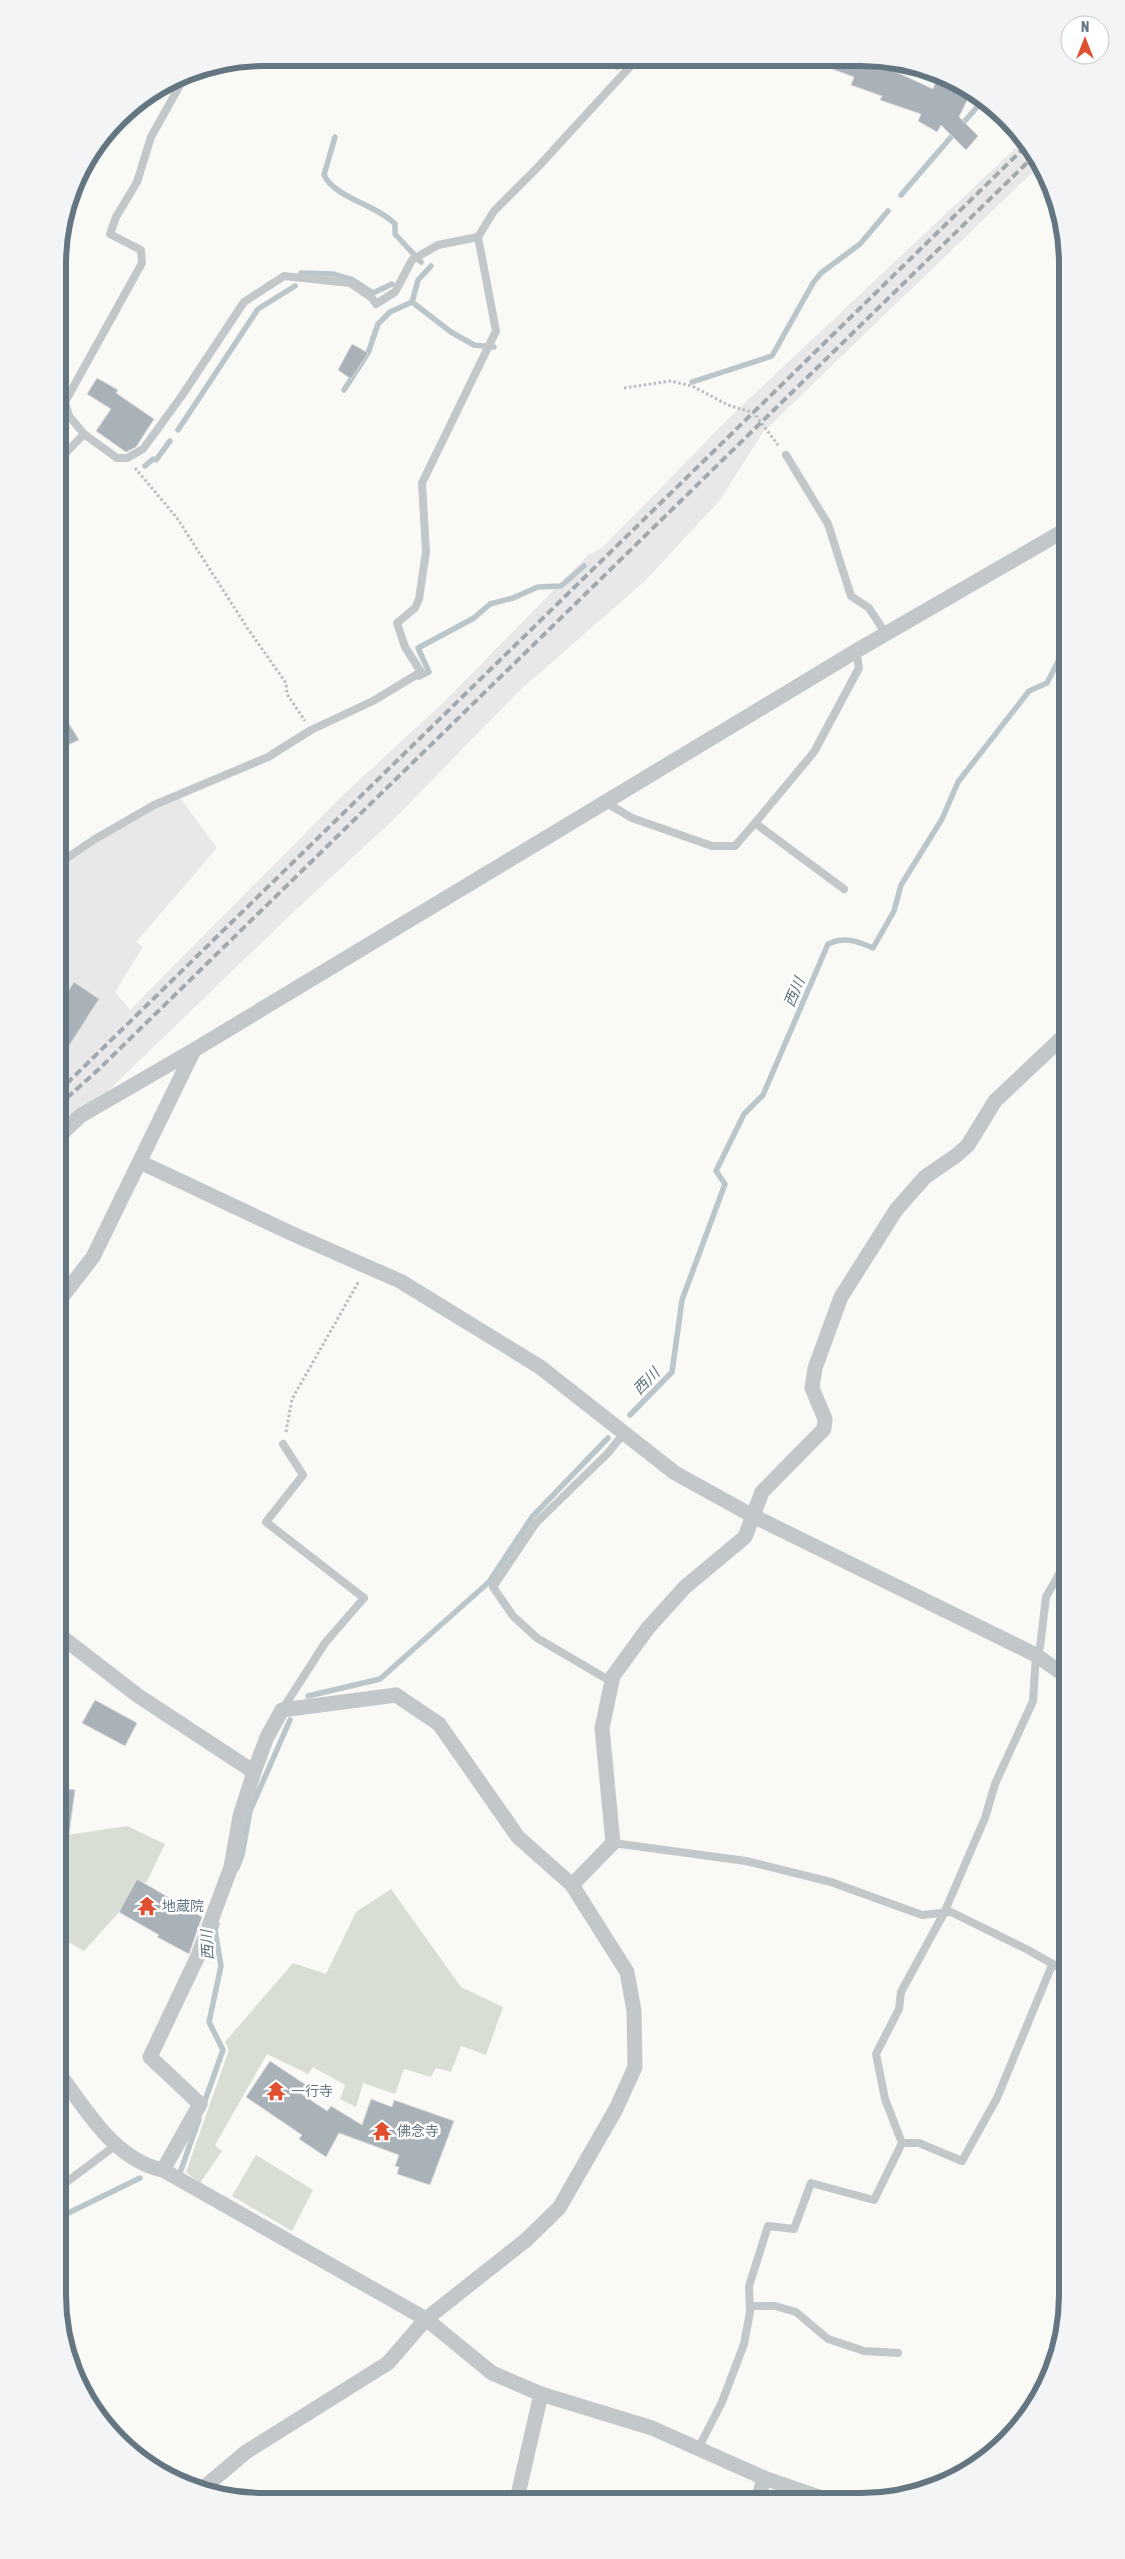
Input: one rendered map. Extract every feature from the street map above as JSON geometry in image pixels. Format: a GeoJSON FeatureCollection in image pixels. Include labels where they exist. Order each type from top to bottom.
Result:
{"type":"FeatureCollection","features":[{"type":"Feature","properties":{"kind":"street"},"geometry":{"type":"LineString","coordinates":[[66,1129],[80,1116],[194,1050],[856,651],[1059,535]]}},
{"type":"Feature","properties":{"kind":"street"},"geometry":{"type":"LineString","coordinates":[[572,1885],[613,1843],[602,1728],[612,1682],[648,1628],[685,1587],[745,1537],[762,1492],[824,1429],[825,1418],[812,1388],[815,1368],[841,1297],[896,1210],[924,1177],[957,1155],[968,1145],[995,1101],[1059,1041]]}},
{"type":"Feature","properties":{"kind":"street"},"geometry":{"type":"LineString","coordinates":[[66,1292],[93,1258],[194,1050]]}},
{"type":"Feature","properties":{"kind":"street"},"geometry":{"type":"LineString","coordinates":[[140,1162],[295,1235],[400,1280],[540,1367],[675,1473],[753,1516],[1036,1655],[1059,1671]]}},
{"type":"Feature","properties":{"kind":"street"},"geometry":{"type":"LineString","coordinates":[[66,1640],[137,1694],[254,1772]]}},
{"type":"Feature","properties":{"kind":"street"},"geometry":{"type":"LineString","coordinates":[[163,2170],[200,2104],[150,2057],[197,1958],[231,1867],[240,1816],[267,1737],[282,1710],[396,1694],[439,1724],[518,1837],[572,1885],[627,1972],[634,2011],[635,2067],[616,2109],[559,2208],[526,2240],[426,2319],[388,2363],[246,2452],[208,2484]]}},
{"type":"Feature","properties":{"kind":"street"},"geometry":{"type":"LineString","coordinates":[[66,2083],[106,2137],[146,2166],[163,2170],[426,2319],[492,2373],[541,2394],[652,2428],[764,2478],[807,2493]]}},
{"type":"Feature","properties":{"kind":"street"},"geometry":{"type":"LineString","coordinates":[[518,2493],[541,2394]]}},
{"type":"Feature","properties":{"kind":"street"},"geometry":{"type":"LineString","coordinates":[[760,2493],[764,2478]]}},
{"type":"Feature","properties":{"kind":"lane"},"geometry":{"type":"LineString","coordinates":[[66,859],[95,839],[154,805],[268,757],[311,730],[374,701],[421,672],[405,647],[397,623],[415,608],[419,599],[426,552],[422,483],[496,331],[478,237],[494,212],[631,66]]}},
{"type":"Feature","properties":{"kind":"lane"},"geometry":{"type":"LineString","coordinates":[[66,400],[142,263],[141,250],[110,234],[116,217],[138,182],[151,137],[180,86]]}},
{"type":"Feature","properties":{"kind":"lane"},"geometry":{"type":"LineString","coordinates":[[66,406],[69,416],[84,434],[117,458],[127,458],[143,448],[176,404],[244,302],[284,276],[350,283],[372,298],[376,304],[395,292],[412,260],[438,245],[478,237]]}},
{"type":"Feature","properties":{"kind":"lane"},"geometry":{"type":"LineString","coordinates":[[66,453],[84,434]]}},
{"type":"Feature","properties":{"kind":"lane"},"geometry":{"type":"LineString","coordinates":[[786,456],[828,524],[851,596],[869,608],[886,634]]}},
{"type":"Feature","properties":{"kind":"lane"},"geometry":{"type":"LineString","coordinates":[[605,802],[632,818],[712,846],[735,846],[814,752],[859,668],[856,651]]}},
{"type":"Feature","properties":{"kind":"lane"},"geometry":{"type":"LineString","coordinates":[[755,823],[844,889]]}},
{"type":"Feature","properties":{"kind":"lane"},"geometry":{"type":"LineString","coordinates":[[612,1682],[537,1638],[513,1616],[493,1587],[536,1523],[608,1453],[624,1433]]}},
{"type":"Feature","properties":{"kind":"lane"},"geometry":{"type":"LineString","coordinates":[[282,1710],[326,1643],[364,1598],[266,1522],[303,1475],[283,1444]]}},
{"type":"Feature","properties":{"kind":"lane"},"geometry":{"type":"LineString","coordinates":[[698,2449],[722,2402],[744,2344],[750,2306],[749,2286],[768,2226],[794,2229],[811,2182],[874,2200],[902,2143],[884,2099],[876,2054],[899,2009],[901,1992],[944,1913],[985,1818],[995,1784],[1033,1702],[1036,1655],[1040,1647],[1046,1597],[1059,1574]]}},
{"type":"Feature","properties":{"kind":"lane"},"geometry":{"type":"LineString","coordinates":[[613,1843],[746,1861],[831,1882],[922,1915],[951,1912],[1028,1950],[1059,1968]]}},
{"type":"Feature","properties":{"kind":"lane"},"geometry":{"type":"LineString","coordinates":[[902,2143],[919,2143],[962,2161],[997,2098],[1052,1965]]}},
{"type":"Feature","properties":{"kind":"lane"},"geometry":{"type":"LineString","coordinates":[[66,2182],[116,2145]]}},
{"type":"Feature","properties":{"kind":"lane"},"geometry":{"type":"LineString","coordinates":[[750,2306],[775,2306],[796,2312],[828,2338],[864,2351],[898,2353]]}},
{"type":"Feature","properties":{"kind":"path"},"geometry":{"type":"LineString","coordinates":[[624,388],[670,381],[692,386],[728,405],[754,413],[786,456]]}},
{"type":"Feature","properties":{"kind":"path"},"geometry":{"type":"LineString","coordinates":[[127,458],[178,518],[248,629],[286,683],[287,694],[311,730]]}},
{"type":"Feature","properties":{"kind":"path"},"geometry":{"type":"LineString","coordinates":[[283,1444],[292,1399],[367,1266]]}},
{"type":"Feature","properties":{"kind":"shaded area"},"geometry":{"type":"Polygon","coordinates":[[[1019,145],[1034,170],[763,432],[720,500],[646,580],[518,692],[393,820],[286,919],[66,1131],[66,859],[178,795],[217,848],[136,942],[143,947],[115,992],[130,1010],[343,795],[443,703],[588,555],[603,547],[732,415],[1019,145]]]}},
{"type":"Feature","properties":{"kind":"shaded area"},"geometry":{"type":"Polygon","coordinates":[[[127,1826],[165,1844],[146,1883],[137,1879],[119,1912],[84,1951],[66,1941],[67,1835],[127,1826]]]}},
{"type":"Feature","properties":{"kind":"shaded area"},"geometry":{"type":"Polygon","coordinates":[[[391,1889],[461,1987],[503,2007],[486,2055],[461,2046],[451,2072],[436,2068],[431,2077],[404,2069],[395,2094],[363,2083],[356,2107],[340,2099],[345,2085],[313,2067],[308,2074],[267,2054],[215,2145],[222,2151],[200,2183],[186,2172],[229,2050],[225,2042],[293,1963],[326,1974],[356,1912],[391,1889]]]}},
{"type":"Feature","properties":{"kind":"shaded area"},"geometry":{"type":"Polygon","coordinates":[[[256,2155],[313,2190],[292,2231],[232,2196],[256,2155]]]}},
{"type":"Feature","properties":{"kind":"building"},"geometry":{"type":"Polygon","coordinates":[[[824,66],[888,68],[933,89],[936,81],[968,98],[959,117],[978,136],[966,150],[941,125],[937,132],[918,121],[921,114],[880,100],[882,96],[851,85],[854,77],[824,66]]]}},
{"type":"Feature","properties":{"kind":"building"},"geometry":{"type":"Polygon","coordinates":[[[352,344],[368,353],[351,379],[338,370],[352,344]]]}},
{"type":"Feature","properties":{"kind":"building"},"geometry":{"type":"Polygon","coordinates":[[[97,378],[118,390],[116,393],[154,419],[136,447],[126,452],[96,431],[111,409],[87,394],[97,378]]]}},
{"type":"Feature","properties":{"kind":"building"},"geometry":{"type":"Polygon","coordinates":[[[66,719],[79,740],[66,746],[66,719]]]}},
{"type":"Feature","properties":{"kind":"building"},"geometry":{"type":"Polygon","coordinates":[[[74,982],[99,999],[66,1051],[66,994],[74,982]]]}},
{"type":"Feature","properties":{"kind":"building"},"geometry":{"type":"Polygon","coordinates":[[[95,1700],[137,1723],[125,1746],[82,1723],[95,1700]]]}},
{"type":"Feature","properties":{"kind":"building"},"geometry":{"type":"Polygon","coordinates":[[[66,1789],[75,1790],[66,1849],[66,1789]]]}},
{"type":"Feature","properties":{"kind":"building"},"geometry":{"type":"Polygon","coordinates":[[[137,1879],[202,1917],[189,1954],[157,1937],[159,1935],[119,1912],[137,1879]]]}},
{"type":"Feature","properties":{"kind":"building"},"geometry":{"type":"Polygon","coordinates":[[[270,2061],[306,2085],[300,2093],[327,2111],[331,2106],[362,2125],[371,2099],[392,2107],[394,2100],[454,2121],[430,2185],[397,2174],[399,2167],[395,2166],[399,2155],[339,2133],[326,2157],[299,2139],[302,2135],[246,2097],[270,2061]]]}},
{"type":"Feature","properties":{"kind":"waterway"},"geometry":{"type":"LineString","coordinates":[[901,195],[978,105]]}},
{"type":"Feature","properties":{"kind":"waterway"},"geometry":{"type":"LineString","coordinates":[[335,137],[324,175],[329,183],[347,196],[387,217],[395,224],[395,234],[421,262]]}},
{"type":"Feature","properties":{"kind":"waterway"},"geometry":{"type":"LineString","coordinates":[[692,382],[772,356],[813,283],[821,273],[860,244],[888,211]]}},
{"type":"Feature","properties":{"kind":"waterway"},"geometry":{"type":"LineString","coordinates":[[412,302],[418,280],[431,266]]}},
{"type":"Feature","properties":{"kind":"waterway"},"geometry":{"type":"LineString","coordinates":[[301,273],[333,274],[353,280],[373,293],[392,284]]}},
{"type":"Feature","properties":{"kind":"waterway"},"geometry":{"type":"LineString","coordinates":[[178,430],[258,309],[295,286]]}},
{"type":"Feature","properties":{"kind":"waterway"},"geometry":{"type":"LineString","coordinates":[[344,390],[368,353],[378,324],[390,312],[412,302],[451,332],[474,345],[494,347]]}},
{"type":"Feature","properties":{"kind":"waterway"},"geometry":{"type":"LineString","coordinates":[[145,466],[153,459],[156,460],[170,441]]}},
{"type":"Feature","properties":{"kind":"waterway"},"geometry":{"type":"LineString","coordinates":[[419,677],[429,672],[418,648],[474,618],[490,604],[513,598],[538,587],[561,586],[584,566]]}},
{"type":"Feature","properties":{"kind":"waterway","name":"西川"},"geometry":{"type":"LineString","coordinates":[[630,1415],[672,1372],[682,1300],[725,1184],[716,1171],[744,1114],[763,1095],[828,944],[840,940],[850,940],[873,948],[894,911],[901,885],[942,819],[958,782],[1029,691],[1047,683],[1059,660]]}},
{"type":"Feature","properties":{"kind":"waterway","name":"西川"},"geometry":{"type":"LineString","coordinates":[[308,1696],[380,1679],[489,1582],[532,1517],[608,1438]]}},
{"type":"Feature","properties":{"kind":"waterway","name":"西川"},"geometry":{"type":"LineString","coordinates":[[237,1868],[242,1855],[250,1811],[290,1720]]}},
{"type":"Feature","properties":{"kind":"waterway","name":"西川"},"geometry":{"type":"LineString","coordinates":[[203,2106],[223,2050],[209,2022],[221,1966],[215,1930],[217,1924]]}},
{"type":"Feature","properties":{"kind":"waterway","name":"西川"},"geometry":{"type":"LineString","coordinates":[[181,2170],[199,2119]]}},
{"type":"Feature","properties":{"kind":"waterway","name":"西川"},"geometry":{"type":"LineString","coordinates":[[66,2214],[140,2178]]}},
{"type":"Feature","properties":{"kind":"railway"},"geometry":{"type":"LineString","coordinates":[[66,1084],[1022,150]]}},
{"type":"Feature","properties":{"kind":"railway"},"geometry":{"type":"LineString","coordinates":[[66,1099],[99,1069],[1029,161]]}},
{"type":"Feature","properties":{"kind":"place","name":"地蔵院"},"geometry":{"type":"Point","coordinates":[147,1906]}},
{"type":"Feature","properties":{"kind":"place","name":"一行寺"},"geometry":{"type":"Point","coordinates":[276,2091]}},
{"type":"Feature","properties":{"kind":"place","name":"佛念寺"},"geometry":{"type":"Point","coordinates":[382,2131]}}]}
